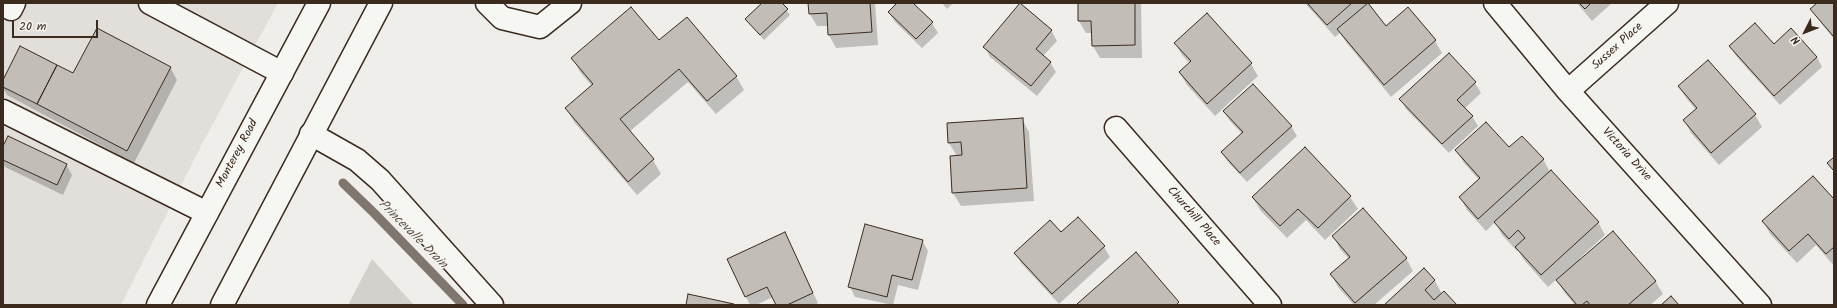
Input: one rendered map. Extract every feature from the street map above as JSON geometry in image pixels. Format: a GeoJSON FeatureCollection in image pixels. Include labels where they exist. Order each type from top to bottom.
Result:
{"type":"FeatureCollection","features":[{"type":"Feature","properties":{"kind":"street"},"geometry":{"type":"LineString","coordinates":[[150,3],[282,73]]}},
{"type":"Feature","properties":{"kind":"street","name":"Monterey Road"},"geometry":{"type":"LineString","coordinates":[[158,305],[319,3]]}},
{"type":"Feature","properties":{"kind":"street"},"geometry":{"type":"LineString","coordinates":[[222,305],[381,3]]}},
{"type":"Feature","properties":{"kind":"street"},"geometry":{"type":"LineString","coordinates":[[487,3],[502,18],[540,27],[570,3]]}},
{"type":"Feature","properties":{"kind":"street","name":"Victoria Drive"},"geometry":{"type":"LineString","coordinates":[[1495,3],[1568,91],[1760,305]]}},
{"type":"Feature","properties":{"kind":"street","name":"Sussex Place"},"geometry":{"type":"LineString","coordinates":[[1568,91],[1667,3]]}},
{"type":"Feature","properties":{"kind":"street"},"geometry":{"type":"LineString","coordinates":[[3,111],[207,213]]}},
{"type":"Feature","properties":{"kind":"street","name":"Churchill Place"},"geometry":{"type":"LineString","coordinates":[[1116,128],[1270,305]]}},
{"type":"Feature","properties":{"kind":"street"},"geometry":{"type":"LineString","coordinates":[[311,134],[357,160],[380,180],[492,305]]}},
{"type":"Feature","properties":{"kind":"shaded area"},"geometry":{"type":"Polygon","coordinates":[[[3,3],[278,3],[202,144],[121,305],[3,305],[3,3]]]}},
{"type":"Feature","properties":{"kind":"shaded area"},"geometry":{"type":"Polygon","coordinates":[[[372,259],[414,305],[348,305],[372,259]]]}},
{"type":"Feature","properties":{"kind":"building"},"geometry":{"type":"Polygon","coordinates":[[[762,3],[782,3],[788,9],[760,35],[745,19],[762,3]]]}},
{"type":"Feature","properties":{"kind":"building"},"geometry":{"type":"Polygon","coordinates":[[[808,3],[870,3],[872,32],[828,35],[827,13],[809,14],[808,3]]]}},
{"type":"Feature","properties":{"kind":"building"},"geometry":{"type":"Polygon","coordinates":[[[897,3],[913,3],[933,22],[916,39],[888,12],[897,3]]]}},
{"type":"Feature","properties":{"kind":"building"},"geometry":{"type":"Polygon","coordinates":[[[1020,3],[1052,30],[1036,49],[1051,62],[1031,86],[983,47],[1020,3]]]}},
{"type":"Feature","properties":{"kind":"building"},"geometry":{"type":"Polygon","coordinates":[[[1078,3],[1135,3],[1135,45],[1092,46],[1091,21],[1078,21],[1078,3]]]}},
{"type":"Feature","properties":{"kind":"building"},"geometry":{"type":"Polygon","coordinates":[[[1307,3],[1352,3],[1327,25],[1307,3]]]}},
{"type":"Feature","properties":{"kind":"building"},"geometry":{"type":"Polygon","coordinates":[[[1368,3],[1386,26],[1408,7],[1436,40],[1384,85],[1337,29],[1368,3]]]}},
{"type":"Feature","properties":{"kind":"building"},"geometry":{"type":"Polygon","coordinates":[[[1579,3],[1591,3],[1585,9],[1579,3]]]}},
{"type":"Feature","properties":{"kind":"building"},"geometry":{"type":"Polygon","coordinates":[[[1817,3],[1834,3],[1834,37],[1810,9],[1817,3]]]}},
{"type":"Feature","properties":{"kind":"building"},"geometry":{"type":"Polygon","coordinates":[[[631,7],[659,40],[687,17],[737,76],[707,101],[679,69],[620,119],[654,159],[628,182],[565,108],[593,84],[571,58],[631,7]]]}},
{"type":"Feature","properties":{"kind":"building"},"geometry":{"type":"Polygon","coordinates":[[[1207,13],[1252,63],[1207,104],[1179,72],[1191,61],[1174,43],[1207,13]]]}},
{"type":"Feature","properties":{"kind":"building"},"geometry":{"type":"Polygon","coordinates":[[[1755,23],[1774,44],[1791,28],[1817,57],[1774,96],[1729,46],[1755,23]]]}},
{"type":"Feature","properties":{"kind":"building"},"geometry":{"type":"Polygon","coordinates":[[[97,28],[171,67],[127,151],[37,104],[57,65],[73,73],[97,28]]]}},
{"type":"Feature","properties":{"kind":"building"},"geometry":{"type":"Polygon","coordinates":[[[20,46],[57,65],[37,104],[3,87],[3,80],[20,46]]]}},
{"type":"Feature","properties":{"kind":"building"},"geometry":{"type":"Polygon","coordinates":[[[1449,53],[1476,82],[1457,100],[1473,116],[1442,144],[1399,99],[1449,53]]]}},
{"type":"Feature","properties":{"kind":"building"},"geometry":{"type":"Polygon","coordinates":[[[1708,60],[1756,114],[1711,153],[1683,120],[1697,108],[1678,86],[1708,60]]]}},
{"type":"Feature","properties":{"kind":"building"},"geometry":{"type":"Polygon","coordinates":[[[1253,84],[1292,126],[1240,173],[1221,152],[1243,132],[1223,111],[1253,84]]]}},
{"type":"Feature","properties":{"kind":"building"},"geometry":{"type":"Polygon","coordinates":[[[1023,118],[1027,188],[952,193],[950,156],[962,155],[961,142],[948,143],[947,123],[1023,118]]]}},
{"type":"Feature","properties":{"kind":"building"},"geometry":{"type":"Polygon","coordinates":[[[1486,122],[1509,147],[1522,136],[1544,159],[1478,219],[1459,197],[1480,178],[1455,150],[1486,122]]]}},
{"type":"Feature","properties":{"kind":"building"},"geometry":{"type":"Polygon","coordinates":[[[8,136],[67,164],[57,185],[3,160],[3,146],[8,136]]]}},
{"type":"Feature","properties":{"kind":"building"},"geometry":{"type":"Polygon","coordinates":[[[1305,147],[1351,196],[1318,228],[1298,209],[1280,226],[1252,197],[1305,147]]]}},
{"type":"Feature","properties":{"kind":"building"},"geometry":{"type":"Polygon","coordinates":[[[1834,157],[1834,171],[1827,163],[1834,157]]]}},
{"type":"Feature","properties":{"kind":"building"},"geometry":{"type":"Polygon","coordinates":[[[1551,170],[1599,222],[1541,275],[1515,247],[1525,238],[1518,230],[1509,239],[1494,222],[1551,170]]]}},
{"type":"Feature","properties":{"kind":"building"},"geometry":{"type":"Polygon","coordinates":[[[1813,176],[1834,199],[1834,247],[1826,254],[1808,234],[1789,251],[1762,221],[1813,176]]]}},
{"type":"Feature","properties":{"kind":"building"},"geometry":{"type":"Polygon","coordinates":[[[1363,208],[1407,258],[1355,303],[1330,274],[1350,257],[1332,236],[1363,208]]]}},
{"type":"Feature","properties":{"kind":"building"},"geometry":{"type":"Polygon","coordinates":[[[1078,217],[1105,246],[1052,294],[1014,253],[1050,220],[1061,232],[1078,217]]]}},
{"type":"Feature","properties":{"kind":"building"},"geometry":{"type":"Polygon","coordinates":[[[865,224],[923,240],[912,280],[892,275],[887,297],[848,287],[865,224]]]}},
{"type":"Feature","properties":{"kind":"building"},"geometry":{"type":"Polygon","coordinates":[[[1613,231],[1656,281],[1628,305],[1590,305],[1587,301],[1582,305],[1577,305],[1556,280],[1613,231]]]}},
{"type":"Feature","properties":{"kind":"building"},"geometry":{"type":"Polygon","coordinates":[[[785,232],[813,293],[787,305],[776,305],[767,287],[745,297],[727,259],[785,232]]]}},
{"type":"Feature","properties":{"kind":"building"},"geometry":{"type":"Polygon","coordinates":[[[1136,252],[1179,302],[1176,305],[1077,304],[1136,252]]]}},
{"type":"Feature","properties":{"kind":"building"},"geometry":{"type":"Polygon","coordinates":[[[1424,268],[1435,280],[1425,290],[1434,300],[1444,291],[1457,305],[1384,305],[1424,268]]]}},
{"type":"Feature","properties":{"kind":"building"},"geometry":{"type":"Polygon","coordinates":[[[688,294],[734,304],[686,305],[688,294]]]}},
{"type":"Feature","properties":{"kind":"building"},"geometry":{"type":"Polygon","coordinates":[[[1671,296],[1679,305],[1661,305],[1671,296]]]}},
{"type":"Feature","properties":{"kind":"waterway","name":"Princevalle Drain"},"geometry":{"type":"LineString","coordinates":[[343,183],[463,305]]}}]}
